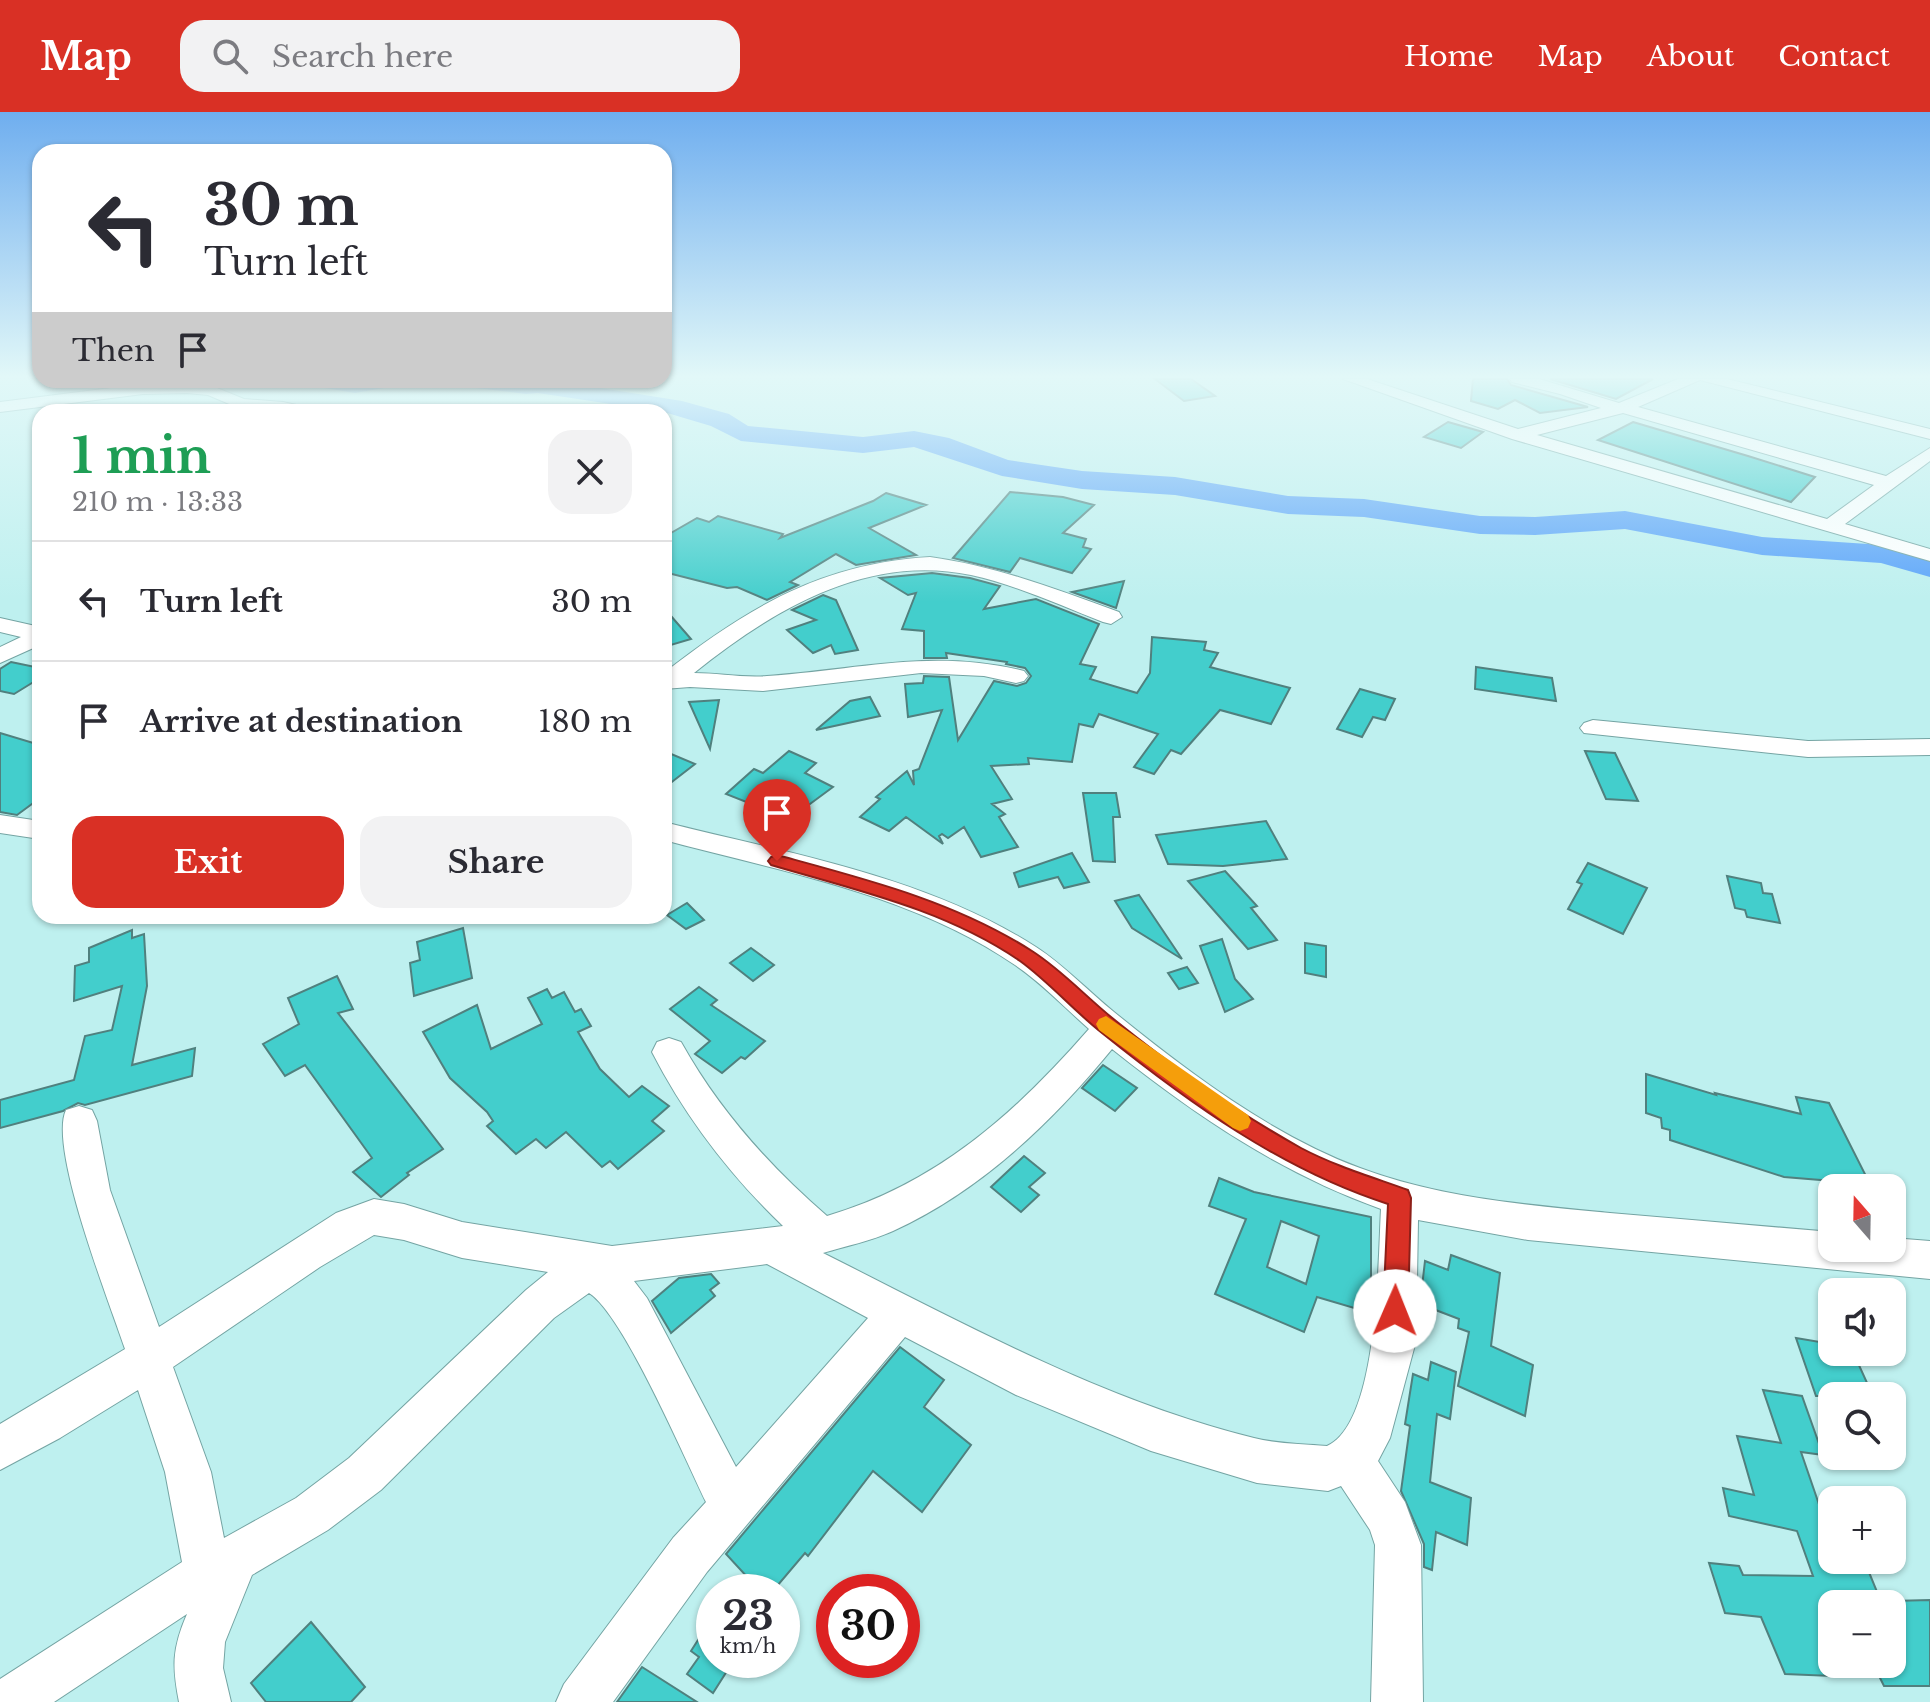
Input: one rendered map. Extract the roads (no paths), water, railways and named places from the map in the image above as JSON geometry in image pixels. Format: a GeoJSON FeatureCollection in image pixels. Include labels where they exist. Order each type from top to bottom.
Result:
{"type":"FeatureCollection","features":[{"type":"Feature","properties":{"kind":"street"},"geometry":{"type":"LineString","coordinates":[[1580,453],[1930,555]]}},
{"type":"Feature","properties":{"kind":"street"},"geometry":{"type":"LineString","coordinates":[[1781,453],[1889,483]]}},
{"type":"Feature","properties":{"kind":"street"},"geometry":{"type":"LineString","coordinates":[[1830,526],[1930,453]]}},
{"type":"Feature","properties":{"kind":"street"},"geometry":{"type":"LineString","coordinates":[[672,677],[747,621],[833,580],[889,565],[925,563],[971,569],[1111,617]]}},
{"type":"Feature","properties":{"kind":"street"},"geometry":{"type":"LineString","coordinates":[[0,625],[32,633]]}},
{"type":"Feature","properties":{"kind":"street"},"geometry":{"type":"LineString","coordinates":[[0,656],[32,639]]}},
{"type":"Feature","properties":{"kind":"street"},"geometry":{"type":"LineString","coordinates":[[672,681],[686,678],[739,684],[784,683],[872,670],[955,664],[992,668],[1016,676]]}},
{"type":"Feature","properties":{"kind":"street"},"geometry":{"type":"LineString","coordinates":[[1593,728],[1808,749],[1930,747]]}},
{"type":"Feature","properties":{"kind":"street"},"geometry":{"type":"LineString","coordinates":[[0,824],[32,829]]}},
{"type":"Feature","properties":{"kind":"street"},"geometry":{"type":"LineString","coordinates":[[672,833],[890,892],[960,921],[1026,956],[1110,1028],[1231,1115],[1294,1155],[1352,1182],[1400,1198],[1493,1220],[1930,1260]]}},
{"type":"Feature","properties":{"kind":"street"},"geometry":{"type":"LineString","coordinates":[[11,1702],[55,1670],[221,1566],[312,1514],[365,1474],[540,1304],[565,1284],[601,1268],[770,1246],[821,1236],[881,1218],[928,1194],[968,1168],[1055,1093],[1110,1028]]}},
{"type":"Feature","properties":{"kind":"street"},"geometry":{"type":"LineString","coordinates":[[669,1052],[685,1084],[726,1142],[768,1189],[821,1236]]}},
{"type":"Feature","properties":{"kind":"street"},"geometry":{"type":"LineString","coordinates":[[79,1121],[91,1190],[221,1566],[200,1642],[198,1668],[205,1702]]}},
{"type":"Feature","properties":{"kind":"street"},"geometry":{"type":"LineString","coordinates":[[770,1246],[1031,1380],[1151,1429],[1257,1461],[1328,1469],[1350,1459],[1368,1438],[1395,1341],[1400,1198]]}},
{"type":"Feature","properties":{"kind":"street"},"geometry":{"type":"LineString","coordinates":[[0,1448],[60,1416],[339,1232],[374,1217],[404,1222],[462,1240],[601,1268],[633,1312],[732,1506]]}},
{"type":"Feature","properties":{"kind":"street"},"geometry":{"type":"LineString","coordinates":[[582,1702],[690,1555],[900,1312]]}},
{"type":"Feature","properties":{"kind":"street"},"geometry":{"type":"LineString","coordinates":[[1350,1459],[1389,1518],[1398,1545],[1397,1702]]}},
{"type":"Feature","properties":{"kind":"waterway"},"geometry":{"type":"LineString","coordinates":[[963,453],[1002,468],[1082,480],[1175,486],[1288,505],[1364,508],[1480,525],[1535,526],[1625,520],[1762,546],[1883,554],[1930,567]]}}]}
